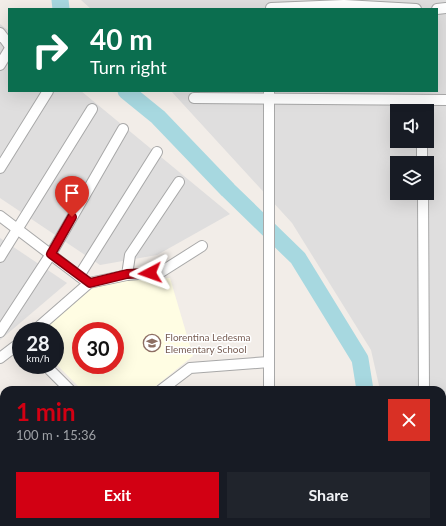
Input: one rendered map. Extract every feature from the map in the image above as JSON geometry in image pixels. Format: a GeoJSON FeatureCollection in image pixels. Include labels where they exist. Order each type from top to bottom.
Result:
{"type":"FeatureCollection","features":[{"type":"Feature","properties":{"kind":"street"},"geometry":{"type":"LineString","coordinates":[[271,6],[344,5],[398,8]]}},
{"type":"Feature","properties":{"kind":"street"},"geometry":{"type":"LineString","coordinates":[[0,33],[8,44]]}},
{"type":"Feature","properties":{"kind":"street"},"geometry":{"type":"LineString","coordinates":[[0,65],[8,52]]}},
{"type":"Feature","properties":{"kind":"street"},"geometry":{"type":"LineString","coordinates":[[0,168],[47,92]]}},
{"type":"Feature","properties":{"kind":"street"},"geometry":{"type":"LineString","coordinates":[[194,98],[268,95],[446,100]]}},
{"type":"Feature","properties":{"kind":"street"},"geometry":{"type":"LineString","coordinates":[[268,95],[269,386]]}},
{"type":"Feature","properties":{"kind":"street"},"geometry":{"type":"LineString","coordinates":[[0,257],[92,109]]}},
{"type":"Feature","properties":{"kind":"street"},"geometry":{"type":"LineString","coordinates":[[0,332],[51,254],[123,129]]}},
{"type":"Feature","properties":{"kind":"street"},"geometry":{"type":"LineString","coordinates":[[79,276],[157,152]]}},
{"type":"Feature","properties":{"kind":"street"},"geometry":{"type":"LineString","coordinates":[[127,274],[130,255],[179,182]]}},
{"type":"Feature","properties":{"kind":"street"},"geometry":{"type":"LineString","coordinates":[[423,200],[424,386]]}},
{"type":"Feature","properties":{"kind":"street"},"geometry":{"type":"LineString","coordinates":[[0,216],[90,283]]}},
{"type":"Feature","properties":{"kind":"street"},"geometry":{"type":"LineString","coordinates":[[44,322],[90,283],[127,274],[161,272],[202,246]]}},
{"type":"Feature","properties":{"kind":"street"},"geometry":{"type":"LineString","coordinates":[[0,358],[12,349]]}},
{"type":"Feature","properties":{"kind":"street"},"geometry":{"type":"LineString","coordinates":[[166,386],[190,368],[269,362]]}},
{"type":"Feature","properties":{"kind":"street"},"geometry":{"type":"LineString","coordinates":[[54,374],[66,386]]}},
{"type":"Feature","properties":{"kind":"shaded area"},"geometry":{"type":"Polygon","coordinates":[[[81,0],[446,0],[446,386],[379,386],[371,350],[292,223],[172,92],[438,92],[438,8],[90,8],[81,0]]]}},
{"type":"Feature","properties":{"kind":"shaded area"},"geometry":{"type":"Polygon","coordinates":[[[0,24],[8,30],[8,92],[82,92],[230,214],[157,255],[100,265],[0,198],[0,24]]]}},
{"type":"Feature","properties":{"kind":"shaded area"},"geometry":{"type":"Polygon","coordinates":[[[0,238],[67,283],[21,322],[12,322],[12,330],[0,340],[0,238]]]}},
{"type":"Feature","properties":{"kind":"shaded area","name":"Florentina Ledesma Elementary School"},"geometry":{"type":"Polygon","coordinates":[[[122,276],[134,280],[170,278],[193,356],[156,386],[78,386],[64,372],[64,322],[52,322],[94,287],[122,276]]]}},
{"type":"Feature","properties":{"kind":"waterway"},"geometry":{"type":"LineString","coordinates":[[60,0],[61,8]]}},
{"type":"Feature","properties":{"kind":"waterway"},"geometry":{"type":"LineString","coordinates":[[127,92],[158,117],[228,190],[298,258],[360,359],[364,386]]}},
{"type":"Feature","properties":{"kind":"place","name":"Florentina Ledesma Elementary School"},"geometry":{"type":"Point","coordinates":[152,343]}},
{"type":"Feature","properties":{"kind":"route"},"geometry":{"type":"LineString","coordinates":[[72,217],[51,254],[90,283],[127,274],[150,273]]}}]}
